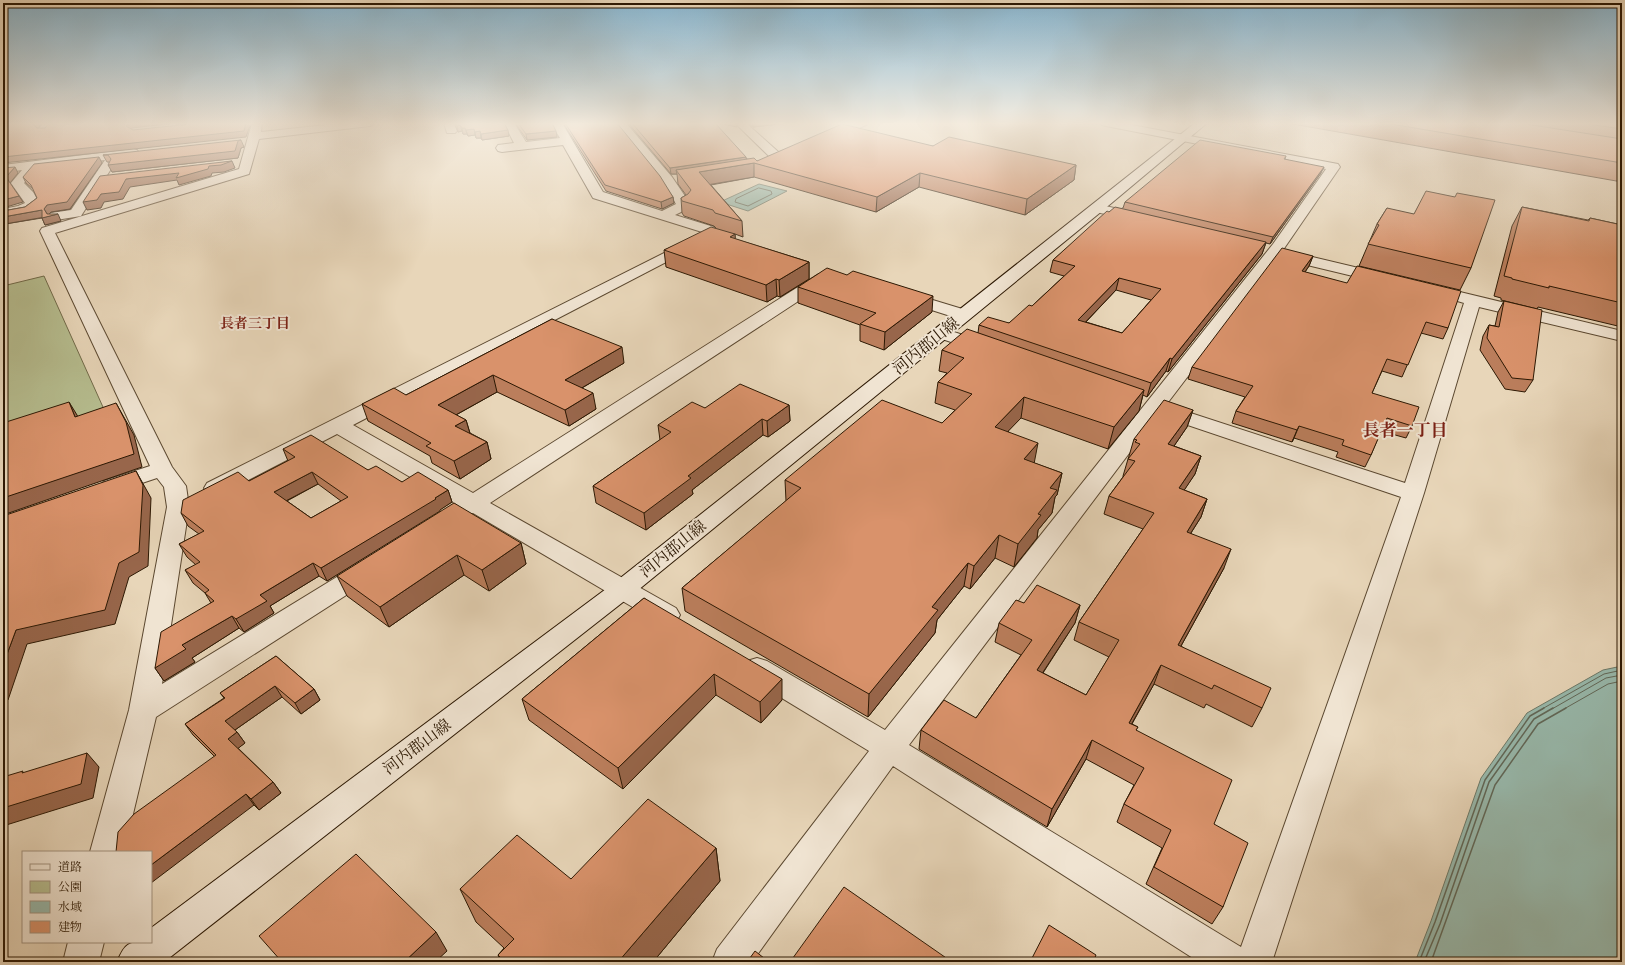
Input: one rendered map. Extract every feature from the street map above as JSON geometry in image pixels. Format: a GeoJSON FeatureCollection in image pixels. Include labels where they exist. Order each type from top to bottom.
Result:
{"type":"FeatureCollection","features":[{"type":"Feature","properties":{"kind":"street"},"geometry":{"type":"LineString","coordinates":[[3,213],[22,210],[32,204],[28,195],[16,183],[31,168]]}},
{"type":"Feature","properties":{"kind":"street"},"geometry":{"type":"LineString","coordinates":[[43,223],[76,213],[108,168]]}},
{"type":"Feature","properties":{"kind":"street"},"geometry":{"type":"LineString","coordinates":[[43,223],[245,171],[246,168]]}},
{"type":"Feature","properties":{"kind":"street"},"geometry":{"type":"LineString","coordinates":[[582,168],[598,195],[709,230],[709,234]]}},
{"type":"Feature","properties":{"kind":"street"},"geometry":{"type":"LineString","coordinates":[[656,168],[684,205],[663,216]]}},
{"type":"Feature","properties":{"kind":"street","name":"河内郡山線"},"geometry":{"type":"LineString","coordinates":[[135,962],[623,589],[964,316],[1145,168]]}},
{"type":"Feature","properties":{"kind":"street"},"geometry":{"type":"LineString","coordinates":[[730,962],[889,748],[1154,408],[1266,250],[1333,168]]}},
{"type":"Feature","properties":{"kind":"street"},"geometry":{"type":"LineString","coordinates":[[99,179],[114,177]]}},
{"type":"Feature","properties":{"kind":"street"},"geometry":{"type":"LineString","coordinates":[[666,180],[682,177]]}},
{"type":"Feature","properties":{"kind":"street"},"geometry":{"type":"LineString","coordinates":[[1097,208],[1155,222]]}},
{"type":"Feature","properties":{"kind":"street"},"geometry":{"type":"LineString","coordinates":[[43,223],[162,469],[189,501]]}},
{"type":"Feature","properties":{"kind":"street"},"geometry":{"type":"LineString","coordinates":[[189,501],[709,234],[745,246]]}},
{"type":"Feature","properties":{"kind":"street"},"geometry":{"type":"LineString","coordinates":[[1266,250],[1398,282]]}},
{"type":"Feature","properties":{"kind":"street"},"geometry":{"type":"LineString","coordinates":[[447,520],[829,272]]}},
{"type":"Feature","properties":{"kind":"street"},"geometry":{"type":"LineString","coordinates":[[888,291],[964,316]]}},
{"type":"Feature","properties":{"kind":"street"},"geometry":{"type":"LineString","coordinates":[[1443,293],[1622,336]]}},
{"type":"Feature","properties":{"kind":"street"},"geometry":{"type":"LineString","coordinates":[[1254,962],[1413,493],[1473,300]]}},
{"type":"Feature","properties":{"kind":"street"},"geometry":{"type":"LineString","coordinates":[[942,333],[1004,355]]}},
{"type":"Feature","properties":{"kind":"street"},"geometry":{"type":"LineString","coordinates":[[1132,400],[1413,493]]}},
{"type":"Feature","properties":{"kind":"street"},"geometry":{"type":"LineString","coordinates":[[337,425],[687,627]]}},
{"type":"Feature","properties":{"kind":"street"},"geometry":{"type":"LineString","coordinates":[[94,493],[162,469]]}},
{"type":"Feature","properties":{"kind":"street"},"geometry":{"type":"LineString","coordinates":[[107,851],[143,710],[189,501]]}},
{"type":"Feature","properties":{"kind":"street"},"geometry":{"type":"LineString","coordinates":[[143,710],[386,558]]}},
{"type":"Feature","properties":{"kind":"street"},"geometry":{"type":"LineString","coordinates":[[734,655],[889,748],[1232,962]]}},
{"type":"Feature","properties":{"kind":"street"},"geometry":{"type":"LineString","coordinates":[[81,962],[86,943]]}},
{"type":"Feature","properties":{"kind":"green space"},"geometry":{"type":"Polygon","coordinates":[[[44,276],[107,416],[3,448],[3,286],[44,276]]]}},
{"type":"Feature","properties":{"kind":"water"},"geometry":{"type":"Polygon","coordinates":[[[759,184],[787,191],[748,211],[720,202],[759,184]]]}},
{"type":"Feature","properties":{"kind":"water"},"geometry":{"type":"Polygon","coordinates":[[[1622,666],[1622,962],[1415,962],[1431,921],[1481,778],[1527,713],[1603,670],[1622,666]]]}},
{"type":"Feature","properties":{"kind":"building"},"geometry":{"type":"Polygon","coordinates":[[[3,168],[14,168],[6,177],[19,196],[3,200],[3,168]]]}},
{"type":"Feature","properties":{"kind":"building"},"geometry":{"type":"Polygon","coordinates":[[[31,168],[91,168],[67,202],[47,205],[44,209],[47,214],[58,214],[42,218],[42,210],[3,217],[3,211],[25,207],[37,198],[31,185],[23,177],[31,168]]]}},
{"type":"Feature","properties":{"kind":"building"},"geometry":{"type":"Polygon","coordinates":[[[170,168],[208,168],[176,178],[179,173],[126,179],[119,192],[101,194],[97,200],[83,202],[100,176],[170,168]]]}},
{"type":"Feature","properties":{"kind":"building"},"geometry":{"type":"Polygon","coordinates":[[[594,168],[654,168],[673,197],[661,202],[605,185],[594,168]]]}},
{"type":"Feature","properties":{"kind":"building"},"geometry":{"type":"Polygon","coordinates":[[[689,168],[723,168],[699,172],[742,221],[715,213],[713,210],[682,201],[681,198],[688,194],[691,190],[676,170],[689,168]]]}},
{"type":"Feature","properties":{"kind":"building"},"geometry":{"type":"Polygon","coordinates":[[[772,168],[1072,168],[1027,199],[920,173],[877,197],[772,168]]]}},
{"type":"Feature","properties":{"kind":"building"},"geometry":{"type":"Polygon","coordinates":[[[1166,168],[1323,168],[1273,237],[1125,202],[1166,168]]]}},
{"type":"Feature","properties":{"kind":"building"},"geometry":{"type":"Polygon","coordinates":[[[1426,191],[1455,197],[1457,193],[1495,200],[1471,268],[1368,244],[1379,225],[1377,224],[1387,208],[1414,214],[1426,191]]]}},
{"type":"Feature","properties":{"kind":"building"},"geometry":{"type":"Polygon","coordinates":[[[1115,207],[1266,242],[1151,383],[979,325],[988,317],[1009,323],[1029,305],[1032,306],[1075,266],[1053,260],[1107,211],[1109,212],[1115,207]],[[1119,278],[1078,320],[1122,333],[1161,289],[1119,278]]]}},
{"type":"Feature","properties":{"kind":"building"},"geometry":{"type":"Polygon","coordinates":[[[1522,207],[1589,221],[1590,218],[1622,225],[1622,303],[1549,286],[1549,288],[1504,276],[1522,207]]]}},
{"type":"Feature","properties":{"kind":"building"},"geometry":{"type":"Polygon","coordinates":[[[711,227],[735,234],[730,237],[809,262],[779,280],[776,279],[766,285],[664,250],[711,227]]]}},
{"type":"Feature","properties":{"kind":"building"},"geometry":{"type":"Polygon","coordinates":[[[1282,248],[1313,256],[1302,271],[1347,283],[1357,266],[1461,291],[1448,328],[1426,322],[1408,365],[1387,359],[1372,393],[1419,407],[1412,426],[1387,418],[1371,455],[1342,445],[1344,440],[1299,426],[1297,430],[1236,411],[1253,386],[1192,367],[1282,248]]]}},
{"type":"Feature","properties":{"kind":"building"},"geometry":{"type":"Polygon","coordinates":[[[827,268],[847,275],[853,271],[933,296],[885,332],[860,324],[876,313],[798,287],[827,268]]]}},
{"type":"Feature","properties":{"kind":"building"},"geometry":{"type":"Polygon","coordinates":[[[1504,301],[1542,310],[1533,380],[1512,378],[1487,338],[1489,325],[1499,327],[1504,301]]]}},
{"type":"Feature","properties":{"kind":"building"},"geometry":{"type":"Polygon","coordinates":[[[552,319],[622,347],[565,380],[593,393],[565,410],[493,375],[438,405],[466,420],[455,426],[487,442],[454,461],[426,446],[431,443],[362,404],[394,388],[406,395],[552,319]]]}},
{"type":"Feature","properties":{"kind":"building"},"geometry":{"type":"Polygon","coordinates":[[[967,329],[1144,390],[1114,427],[1024,397],[995,427],[1038,443],[1024,459],[1062,473],[1050,488],[1057,490],[1038,514],[1041,515],[1018,544],[999,535],[974,566],[968,563],[932,607],[938,610],[869,694],[682,588],[801,488],[785,480],[882,400],[942,423],[972,394],[938,382],[964,358],[942,350],[967,329]]]}},
{"type":"Feature","properties":{"kind":"building"},"geometry":{"type":"Polygon","coordinates":[[[740,384],[789,405],[767,421],[762,419],[688,476],[691,478],[644,513],[593,486],[671,432],[658,425],[692,402],[705,408],[740,384]]]}},
{"type":"Feature","properties":{"kind":"building"},"geometry":{"type":"Polygon","coordinates":[[[1164,400],[1193,410],[1168,444],[1201,456],[1179,488],[1207,499],[1187,532],[1231,549],[1178,645],[1271,688],[1262,708],[1214,685],[1212,689],[1161,665],[1129,723],[1138,727],[1136,730],[1232,780],[1214,824],[1248,843],[1223,907],[1154,867],[1171,830],[1124,804],[1144,768],[1092,740],[1052,809],[921,730],[944,700],[976,718],[1032,640],[999,623],[1016,600],[1024,603],[1037,585],[1080,605],[1037,670],[1086,695],[1119,640],[1079,622],[1154,513],[1109,496],[1135,461],[1128,459],[1140,444],[1135,442],[1137,440],[1134,439],[1164,400]]]}},
{"type":"Feature","properties":{"kind":"building"},"geometry":{"type":"Polygon","coordinates":[[[69,402],[75,417],[116,403],[126,422],[134,454],[3,498],[3,423],[69,402]]]}},
{"type":"Feature","properties":{"kind":"building"},"geometry":{"type":"Polygon","coordinates":[[[311,435],[368,470],[376,466],[402,482],[418,472],[448,490],[435,498],[436,499],[321,568],[313,563],[260,595],[267,601],[236,619],[232,616],[182,645],[186,649],[155,668],[161,632],[214,601],[205,593],[209,590],[185,570],[200,562],[179,544],[204,531],[181,513],[183,500],[238,472],[249,481],[295,457],[283,449],[311,435]],[[312,472],[274,492],[311,518],[348,497],[312,472]]]}},
{"type":"Feature","properties":{"kind":"building"},"geometry":{"type":"Polygon","coordinates":[[[136,471],[143,485],[139,552],[119,563],[105,610],[16,630],[3,665],[3,516],[136,471]]]}},
{"type":"Feature","properties":{"kind":"building"},"geometry":{"type":"Polygon","coordinates":[[[454,503],[521,543],[482,570],[457,555],[380,607],[337,576],[454,503]]]}},
{"type":"Feature","properties":{"kind":"building"},"geometry":{"type":"Polygon","coordinates":[[[644,598],[782,679],[760,702],[714,674],[618,768],[522,699],[644,598]]]}},
{"type":"Feature","properties":{"kind":"building"},"geometry":{"type":"Polygon","coordinates":[[[276,656],[314,689],[295,703],[275,686],[225,721],[237,732],[228,739],[273,782],[251,799],[246,794],[152,864],[152,851],[116,851],[118,832],[134,814],[216,755],[185,724],[225,698],[220,693],[276,656]]]}},
{"type":"Feature","properties":{"kind":"building"},"geometry":{"type":"Polygon","coordinates":[[[87,753],[81,784],[3,808],[3,777],[23,771],[22,773],[87,753]]]}},
{"type":"Feature","properties":{"kind":"building"},"geometry":{"type":"Polygon","coordinates":[[[648,799],[716,848],[618,962],[505,962],[498,955],[514,939],[460,889],[517,835],[571,879],[648,799]]]}},
{"type":"Feature","properties":{"kind":"building"},"geometry":{"type":"Polygon","coordinates":[[[356,854],[436,932],[404,962],[282,962],[259,936],[356,854]]]}},
{"type":"Feature","properties":{"kind":"building"},"geometry":{"type":"Polygon","coordinates":[[[844,887],[952,962],[790,962],[844,887]]]}},
{"type":"Feature","properties":{"kind":"building"},"geometry":{"type":"Polygon","coordinates":[[[1049,925],[1096,955],[1093,962],[1030,962],[1049,925]]]}},
{"type":"Feature","properties":{"kind":"building"},"geometry":{"type":"Polygon","coordinates":[[[755,951],[769,962],[747,962],[755,951]]]}},
{"type":"Feature","properties":{"kind":"district","name":"長者三丁目"},"geometry":{"type":"Point","coordinates":[255,323]}},
{"type":"Feature","properties":{"kind":"district","name":"長者一丁目"},"geometry":{"type":"Point","coordinates":[1405,430]}}]}
